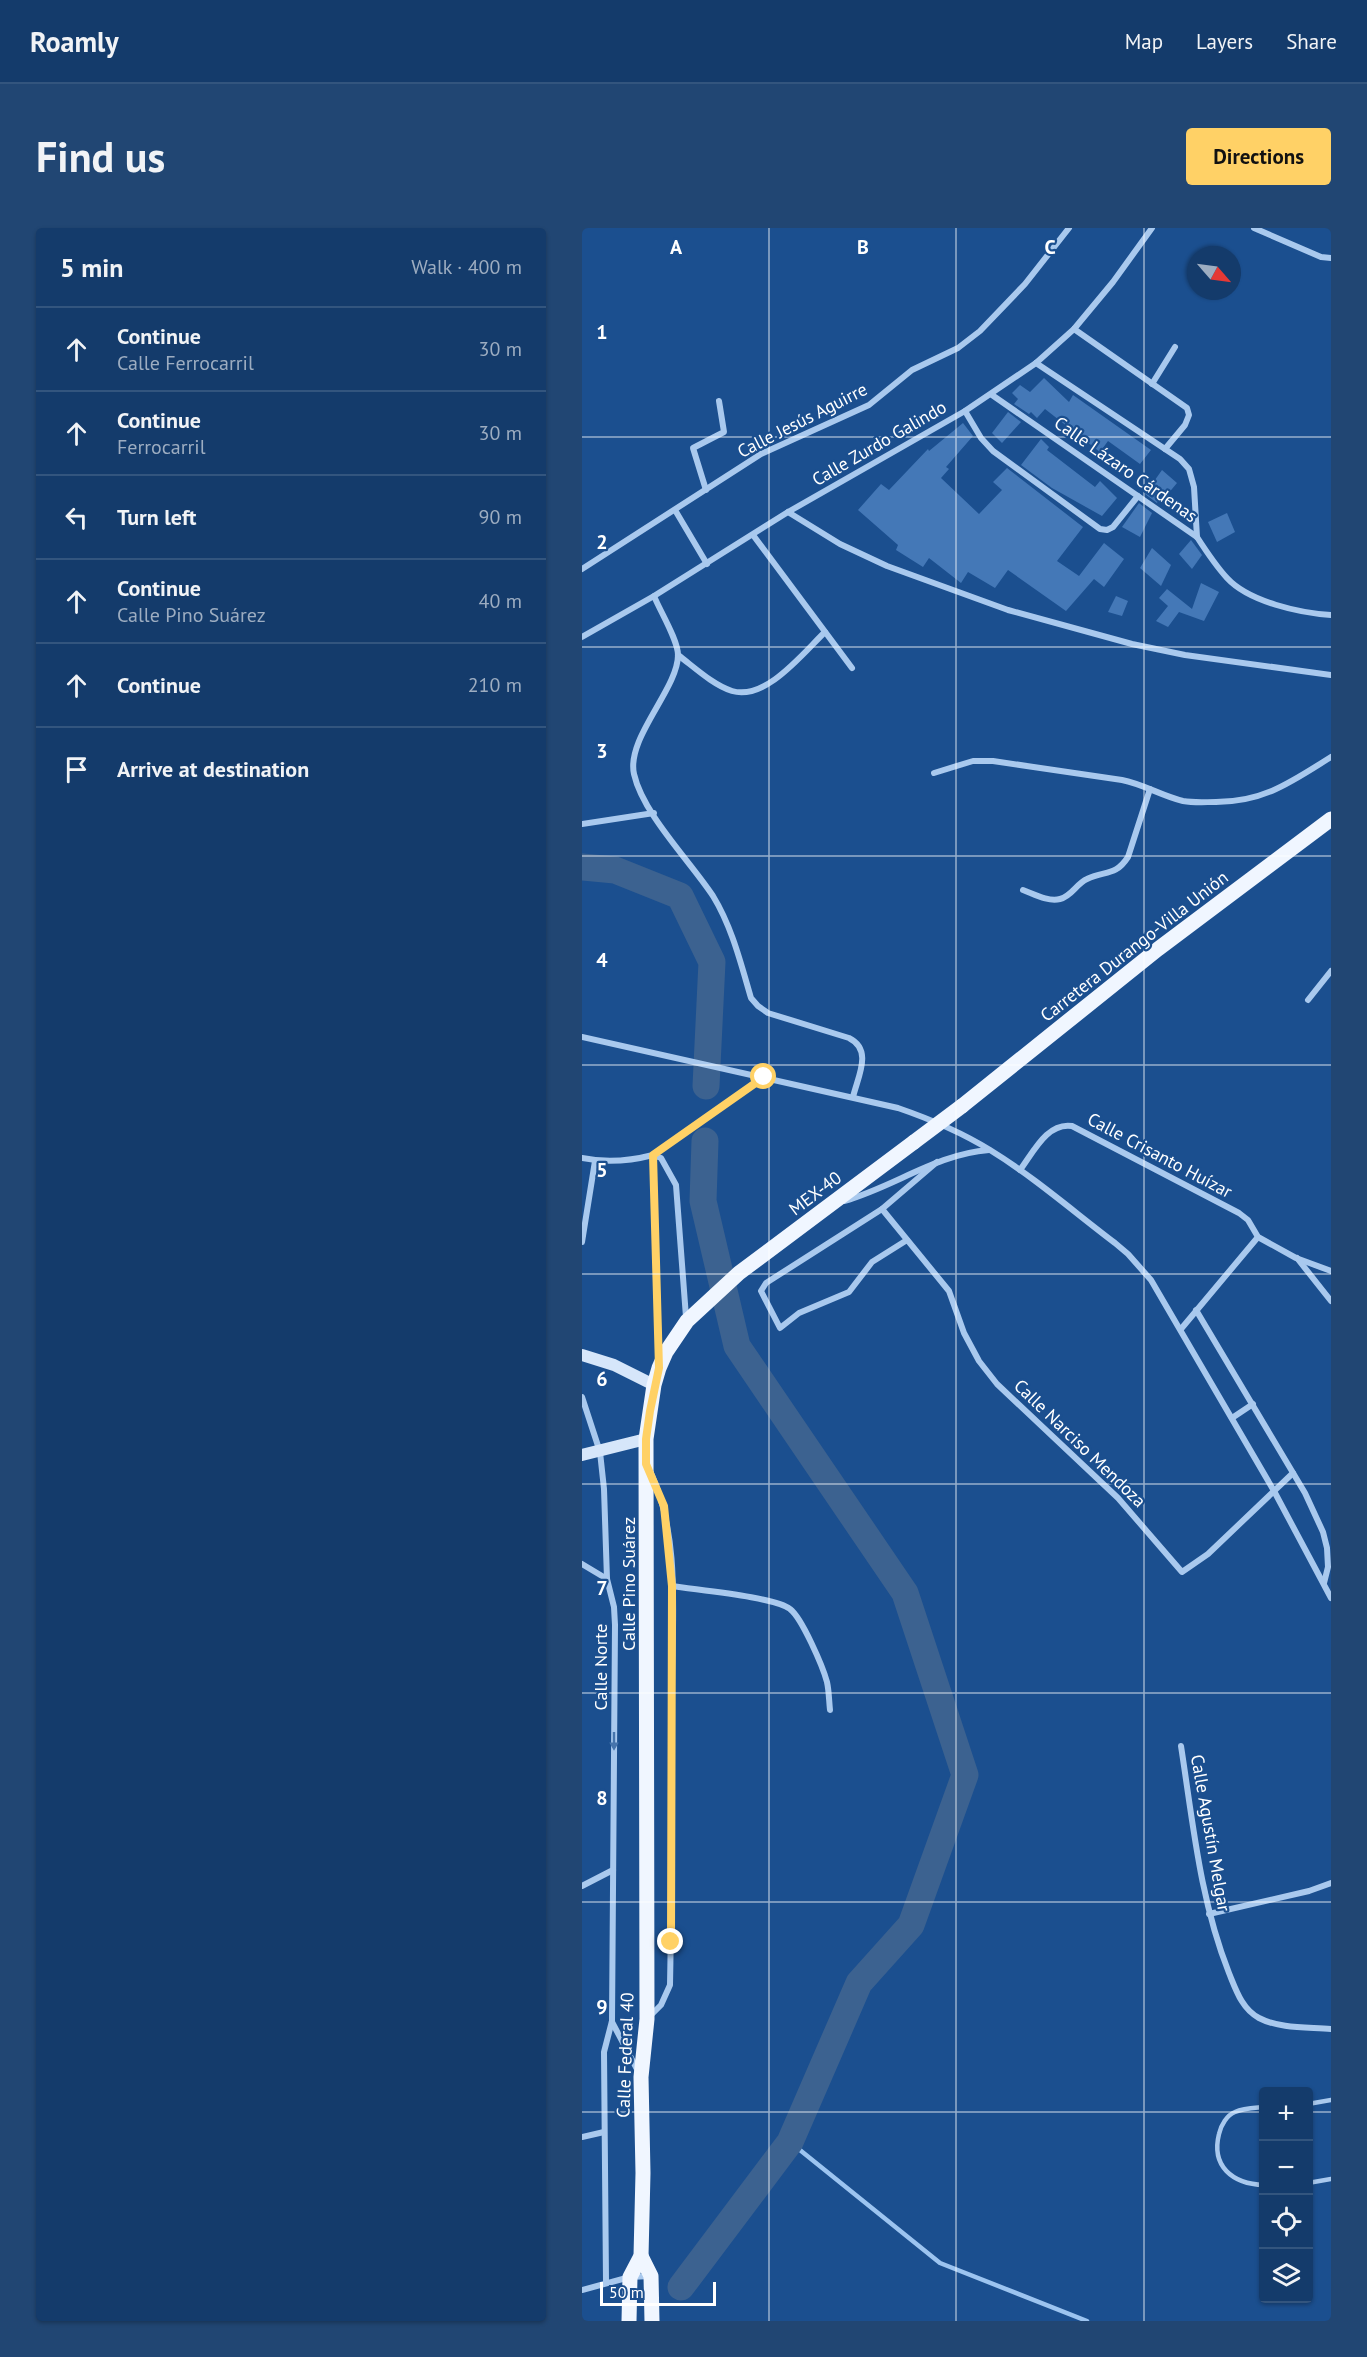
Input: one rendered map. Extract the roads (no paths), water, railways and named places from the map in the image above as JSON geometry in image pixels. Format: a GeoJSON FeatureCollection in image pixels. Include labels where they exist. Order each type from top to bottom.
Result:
{"type":"FeatureCollection","features":[{"type":"Feature","properties":{"kind":"main road","name":"Carretera Durango-Villa Unión"},"geometry":{"type":"LineString","coordinates":[[914,1143],[1158,949],[1331,819]]}},
{"type":"Feature","properties":{"kind":"main road","name":"MEX-40"},"geometry":{"type":"LineString","coordinates":[[687,1321],[739,1273],[914,1143]]}},
{"type":"Feature","properties":{"kind":"main road","name":"Calle Pino Suárez"},"geometry":{"type":"LineString","coordinates":[[648,1856],[646,1439],[654,1385],[659,1368],[666,1352],[687,1321]]}},
{"type":"Feature","properties":{"kind":"main road","name":"Calle Federal 40"},"geometry":{"type":"LineString","coordinates":[[629,2321],[630,2277],[640,2256],[643,2173],[641,2077],[647,2019],[648,1856]]}},
{"type":"Feature","properties":{"kind":"main road"},"geometry":{"type":"LineString","coordinates":[[640,2256],[651,2276],[652,2321]]}},
{"type":"Feature","properties":{"kind":"street","name":"Calle Jesús Aguirre"},"geometry":{"type":"LineString","coordinates":[[582,569],[761,454],[869,405],[912,370],[958,348],[980,331],[1025,284],[1069,228]]}},
{"type":"Feature","properties":{"kind":"street","name":"Calle Zurdo Galindo"},"geometry":{"type":"LineString","coordinates":[[582,637],[707,564],[789,512],[992,395],[1036,363],[1074,329],[1113,282],[1152,228]]}},
{"type":"Feature","properties":{"kind":"street"},"geometry":{"type":"LineString","coordinates":[[1254,228],[1321,257],[1331,258]]}},
{"type":"Feature","properties":{"kind":"street"},"geometry":{"type":"LineString","coordinates":[[1074,329],[1187,408],[1189,415],[1185,424],[1164,449]]}},
{"type":"Feature","properties":{"kind":"street"},"geometry":{"type":"LineString","coordinates":[[1152,384],[1175,347]]}},
{"type":"Feature","properties":{"kind":"street"},"geometry":{"type":"LineString","coordinates":[[1036,363],[1180,459],[1189,469],[1194,487],[1197,537]]}},
{"type":"Feature","properties":{"kind":"street","name":"Calle Lázaro Cárdenas"},"geometry":{"type":"LineString","coordinates":[[992,395],[1197,537],[1223,573],[1239,588],[1285,608],[1312,614],[1331,615]]}},
{"type":"Feature","properties":{"kind":"street"},"geometry":{"type":"LineString","coordinates":[[706,490],[693,448],[724,432],[719,401]]}},
{"type":"Feature","properties":{"kind":"street"},"geometry":{"type":"LineString","coordinates":[[965,411],[981,438],[993,451],[1095,525],[1107,530],[1116,524],[1138,496]]}},
{"type":"Feature","properties":{"kind":"street"},"geometry":{"type":"LineString","coordinates":[[675,510],[707,564]]}},
{"type":"Feature","properties":{"kind":"street"},"geometry":{"type":"LineString","coordinates":[[789,512],[840,544],[887,567],[1008,610],[1132,644],[1185,655],[1331,675]]}},
{"type":"Feature","properties":{"kind":"street"},"geometry":{"type":"LineString","coordinates":[[753,535],[852,668]]}},
{"type":"Feature","properties":{"kind":"street"},"geometry":{"type":"LineString","coordinates":[[654,596],[678,655],[732,691],[747,693],[759,690],[771,683],[825,632]]}},
{"type":"Feature","properties":{"kind":"street"},"geometry":{"type":"LineString","coordinates":[[678,655],[673,674],[635,755],[633,770],[638,787],[713,897],[726,920],[752,998],[758,1006],[768,1013],[849,1038],[861,1047],[864,1056],[853,1097]]}},
{"type":"Feature","properties":{"kind":"street"},"geometry":{"type":"LineString","coordinates":[[934,773],[973,761],[993,761],[1122,780],[1183,800],[1199,802],[1250,800],[1283,787],[1331,757]]}},
{"type":"Feature","properties":{"kind":"street"},"geometry":{"type":"LineString","coordinates":[[1023,890],[1051,900],[1060,899],[1089,878],[1114,872],[1122,866],[1128,857],[1150,789]]}},
{"type":"Feature","properties":{"kind":"street"},"geometry":{"type":"LineString","coordinates":[[582,824],[654,813]]}},
{"type":"Feature","properties":{"kind":"street"},"geometry":{"type":"LineString","coordinates":[[1308,1000],[1331,971]]}},
{"type":"Feature","properties":{"kind":"street"},"geometry":{"type":"LineString","coordinates":[[582,1037],[898,1108],[936,1122],[990,1150],[1020,1170],[1128,1254],[1151,1280],[1274,1491],[1331,1598]]}},
{"type":"Feature","properties":{"kind":"street"},"geometry":{"type":"LineString","coordinates":[[582,1158],[595,1161],[638,1159],[653,1155],[764,1077]]}},
{"type":"Feature","properties":{"kind":"street","name":"Calle Crisanto Huízar"},"geometry":{"type":"LineString","coordinates":[[1020,1170],[1046,1134],[1055,1127],[1072,1126],[1239,1213],[1248,1220],[1258,1237],[1296,1258],[1331,1271]]}},
{"type":"Feature","properties":{"kind":"street"},"geometry":{"type":"LineString","coordinates":[[834,1203],[863,1196],[937,1162],[973,1151],[990,1150]]}},
{"type":"Feature","properties":{"kind":"street"},"geometry":{"type":"LineString","coordinates":[[653,1155],[662,1158],[676,1185],[687,1321]]}},
{"type":"Feature","properties":{"kind":"street"},"geometry":{"type":"LineString","coordinates":[[653,1155],[659,1368]]}},
{"type":"Feature","properties":{"kind":"street"},"geometry":{"type":"LineString","coordinates":[[582,1242],[595,1161]]}},
{"type":"Feature","properties":{"kind":"street"},"geometry":{"type":"LineString","coordinates":[[907,1240],[872,1262],[849,1292],[799,1313],[780,1328],[761,1291],[766,1283],[882,1209],[937,1162]]}},
{"type":"Feature","properties":{"kind":"street","name":"Calle Narciso Mendoza"},"geometry":{"type":"LineString","coordinates":[[882,1209],[949,1291],[964,1333],[979,1361],[998,1384],[1118,1498],[1182,1572],[1208,1554],[1293,1473]]}},
{"type":"Feature","properties":{"kind":"street"},"geometry":{"type":"LineString","coordinates":[[1181,1329],[1258,1237]]}},
{"type":"Feature","properties":{"kind":"street"},"geometry":{"type":"LineString","coordinates":[[1296,1258],[1331,1301]]}},
{"type":"Feature","properties":{"kind":"street"},"geometry":{"type":"LineString","coordinates":[[1196,1310],[1305,1493],[1323,1532],[1328,1567],[1324,1583]]}},
{"type":"Feature","properties":{"kind":"street"},"geometry":{"type":"LineString","coordinates":[[582,1355],[614,1365],[654,1385]]}},
{"type":"Feature","properties":{"kind":"street","name":"Calle Norte"},"geometry":{"type":"LineString","coordinates":[[582,1396],[600,1452],[604,1489],[607,1579],[612,1596],[615,1625],[612,2021]]}},
{"type":"Feature","properties":{"kind":"street"},"geometry":{"type":"LineString","coordinates":[[1232,1418],[1253,1404]]}},
{"type":"Feature","properties":{"kind":"street"},"geometry":{"type":"LineString","coordinates":[[582,1455],[646,1439]]}},
{"type":"Feature","properties":{"kind":"street"},"geometry":{"type":"LineString","coordinates":[[646,1464],[664,1506],[672,1586],[673,1798],[670,1985],[661,2005],[647,2019]]}},
{"type":"Feature","properties":{"kind":"street"},"geometry":{"type":"LineString","coordinates":[[582,1564],[607,1579]]}},
{"type":"Feature","properties":{"kind":"street"},"geometry":{"type":"LineString","coordinates":[[672,1586],[766,1600],[780,1603],[790,1609],[798,1617],[824,1669],[830,1710]]}},
{"type":"Feature","properties":{"kind":"street","name":"Calle Agustín Melgar"},"geometry":{"type":"LineString","coordinates":[[1181,1746],[1200,1875],[1214,1933],[1234,1986],[1248,2009],[1258,2018],[1276,2024],[1331,2029]]}},
{"type":"Feature","properties":{"kind":"street"},"geometry":{"type":"LineString","coordinates":[[582,1886],[613,1870]]}},
{"type":"Feature","properties":{"kind":"street"},"geometry":{"type":"LineString","coordinates":[[1209,1914],[1309,1891],[1331,1883]]}},
{"type":"Feature","properties":{"kind":"street"},"geometry":{"type":"LineString","coordinates":[[612,2021],[641,2077]]}},
{"type":"Feature","properties":{"kind":"street"},"geometry":{"type":"LineString","coordinates":[[606,2282],[604,2052],[612,2021]]}},
{"type":"Feature","properties":{"kind":"street"},"geometry":{"type":"LineString","coordinates":[[582,2137],[604,2132]]}},
{"type":"Feature","properties":{"kind":"street"},"geometry":{"type":"LineString","coordinates":[[582,2290],[630,2277],[651,2276]]}},
{"type":"Feature","properties":{"kind":"lane"},"geometry":{"type":"LineString","coordinates":[[1313,2103],[1331,2100]]}},
{"type":"Feature","properties":{"kind":"lane"},"geometry":{"type":"LineString","coordinates":[[1259,2107],[1233,2112],[1220,2130],[1215,2149],[1220,2163],[1229,2174],[1242,2182],[1259,2184]]}},
{"type":"Feature","properties":{"kind":"lane"},"geometry":{"type":"LineString","coordinates":[[1313,2182],[1331,2179]]}},
{"type":"Feature","properties":{"kind":"waterway"},"geometry":{"type":"LineString","coordinates":[[582,867],[615,870],[680,896],[712,962],[706,1086]]}},
{"type":"Feature","properties":{"kind":"waterway"},"geometry":{"type":"LineString","coordinates":[[681,2287],[790,2142],[859,1983],[911,1925],[965,1775],[905,1593],[737,1346],[703,1201],[705,1141]]}},
{"type":"Feature","properties":{"kind":"waterway"},"geometry":{"type":"LineString","coordinates":[[790,2142],[940,2263],[1087,2321]]}}]}
